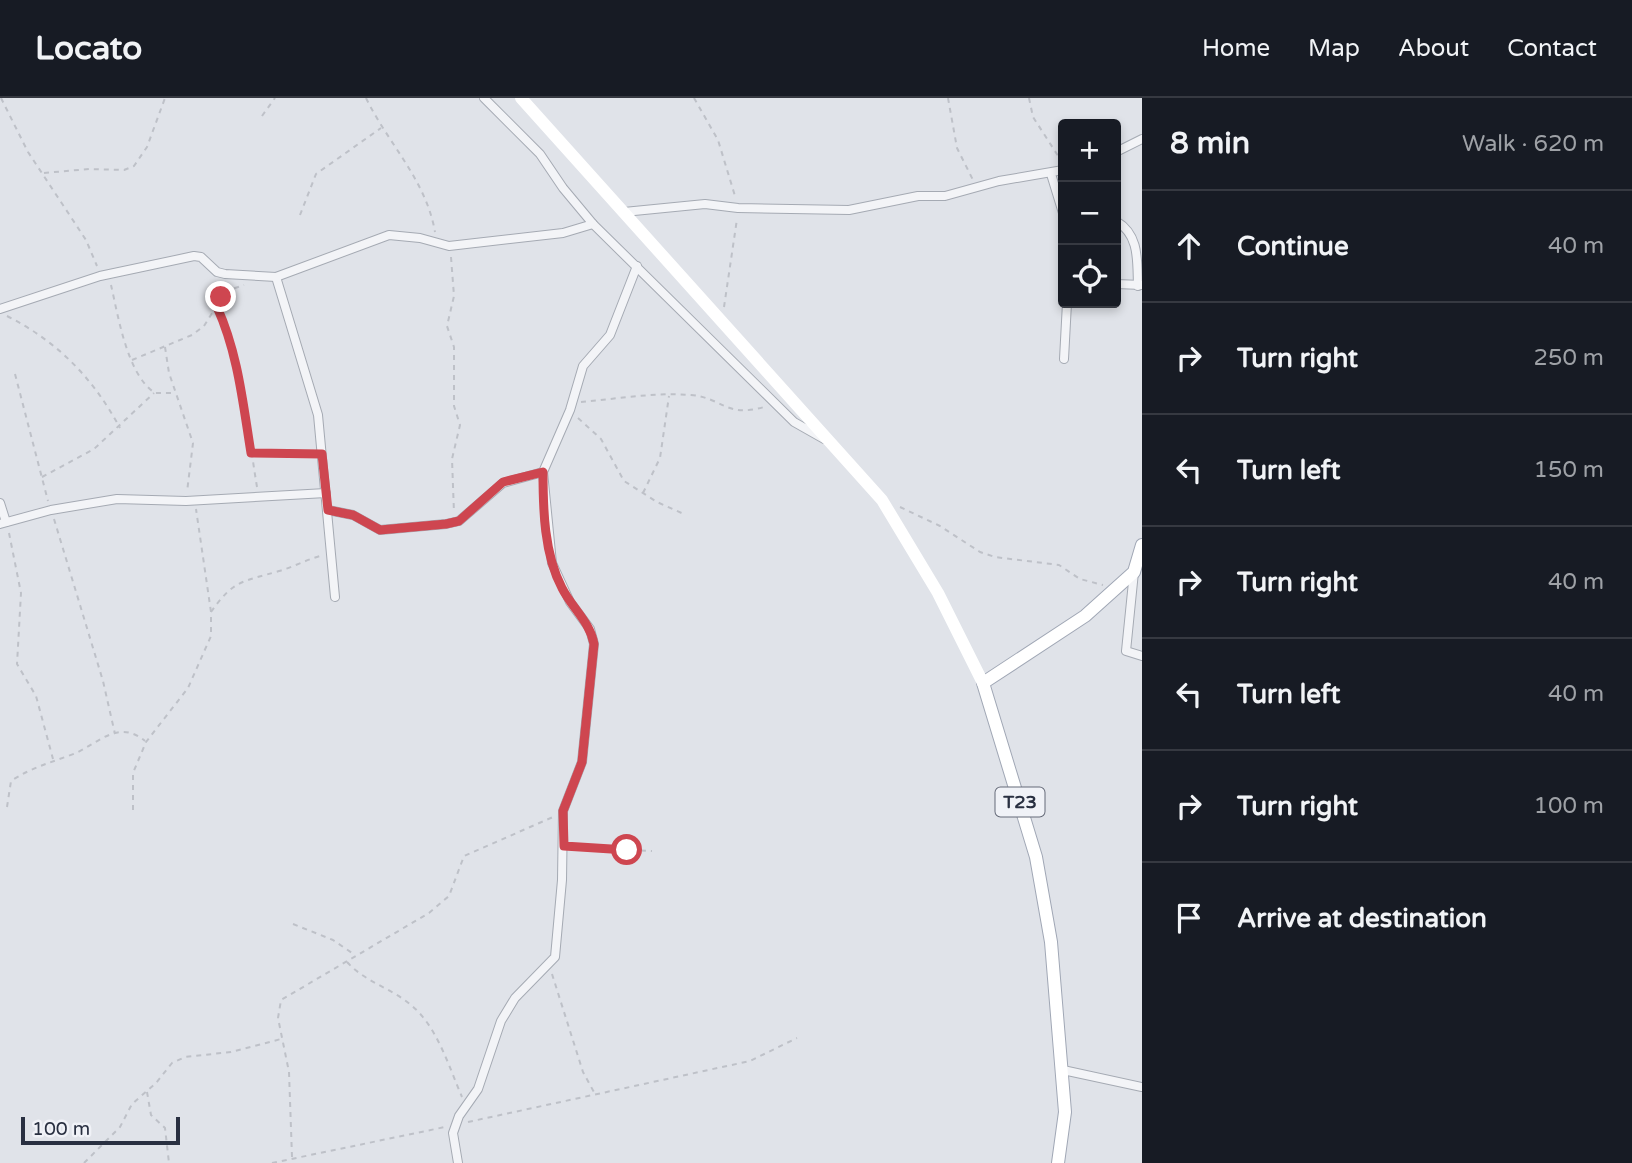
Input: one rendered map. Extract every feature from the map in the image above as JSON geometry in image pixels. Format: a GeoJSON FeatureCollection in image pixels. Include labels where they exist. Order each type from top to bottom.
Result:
{"type":"FeatureCollection","features":[{"type":"Feature","properties":{"kind":"main road"},"geometry":{"type":"LineString","coordinates":[[521,98],[826,441],[882,500],[938,593],[983,683],[1085,616],[1134,572],[1142,545]]}},
{"type":"Feature","properties":{"kind":"main road","name":"T23"},"geometry":{"type":"LineString","coordinates":[[983,683],[1036,857],[1051,942],[1065,1112],[1058,1163]]}},
{"type":"Feature","properties":{"kind":"street"},"geometry":{"type":"LineString","coordinates":[[484,98],[540,154],[562,188],[593,224],[794,422],[826,441]]}},
{"type":"Feature","properties":{"kind":"street"},"geometry":{"type":"LineString","coordinates":[[1121,150],[1142,139]]}},
{"type":"Feature","properties":{"kind":"street"},"geometry":{"type":"LineString","coordinates":[[624,212],[705,204],[738,208],[849,209],[918,196],[944,196],[1058,172]]}},
{"type":"Feature","properties":{"kind":"street"},"geometry":{"type":"LineString","coordinates":[[1051,174],[1058,196]]}},
{"type":"Feature","properties":{"kind":"street"},"geometry":{"type":"LineString","coordinates":[[0,311],[105,275],[194,256],[206,261],[217,272],[276,277],[389,235],[421,238],[449,246],[564,233],[593,224]]}},
{"type":"Feature","properties":{"kind":"street"},"geometry":{"type":"LineString","coordinates":[[1121,224],[1134,240],[1140,285],[1121,284]]}},
{"type":"Feature","properties":{"kind":"street"},"geometry":{"type":"LineString","coordinates":[[458,1163],[452,1142],[455,1125],[478,1089],[488,1051],[508,1008],[549,967],[555,957],[564,846],[563,811],[582,762],[594,644],[590,629],[570,603],[552,563],[543,472],[571,406],[583,366],[610,335],[637,267]]}},
{"type":"Feature","properties":{"kind":"street"},"geometry":{"type":"LineString","coordinates":[[276,277],[318,415],[335,597]]}},
{"type":"Feature","properties":{"kind":"street"},"geometry":{"type":"LineString","coordinates":[[1064,359],[1067,308]]}},
{"type":"Feature","properties":{"kind":"street"},"geometry":{"type":"LineString","coordinates":[[328,510],[353,515],[380,530],[390,531],[454,522],[503,482],[543,472]]}},
{"type":"Feature","properties":{"kind":"street"},"geometry":{"type":"LineString","coordinates":[[0,503],[3,523],[51,510],[117,499],[190,501],[326,493]]}},
{"type":"Feature","properties":{"kind":"street"},"geometry":{"type":"LineString","coordinates":[[1134,572],[1126,651],[1142,656]]}},
{"type":"Feature","properties":{"kind":"street"},"geometry":{"type":"LineString","coordinates":[[1063,1070],[1142,1087]]}},
{"type":"Feature","properties":{"kind":"path"},"geometry":{"type":"LineString","coordinates":[[1,98],[15,130],[86,240],[105,275],[124,341],[145,383],[155,393],[175,393]]}},
{"type":"Feature","properties":{"kind":"path"},"geometry":{"type":"LineString","coordinates":[[43,173],[89,169],[124,170],[134,166],[147,147],[165,98]]}},
{"type":"Feature","properties":{"kind":"path"},"geometry":{"type":"LineString","coordinates":[[262,117],[275,98]]}},
{"type":"Feature","properties":{"kind":"path"},"geometry":{"type":"LineString","coordinates":[[366,98],[382,128],[418,180],[430,206],[438,244]]}},
{"type":"Feature","properties":{"kind":"path"},"geometry":{"type":"LineString","coordinates":[[694,98],[718,140],[738,208],[721,322]]}},
{"type":"Feature","properties":{"kind":"path"},"geometry":{"type":"LineString","coordinates":[[948,98],[957,148],[977,187]]}},
{"type":"Feature","properties":{"kind":"path"},"geometry":{"type":"LineString","coordinates":[[1029,98],[1033,117],[1058,155]]}},
{"type":"Feature","properties":{"kind":"path"},"geometry":{"type":"LineString","coordinates":[[300,215],[316,174],[382,128]]}},
{"type":"Feature","properties":{"kind":"path"},"geometry":{"type":"LineString","coordinates":[[449,246],[454,285],[447,326],[454,347],[454,406],[460,425],[452,459],[454,522]]}},
{"type":"Feature","properties":{"kind":"path"},"geometry":{"type":"LineString","coordinates":[[132,360],[165,347],[204,326],[226,291],[260,277]]}},
{"type":"Feature","properties":{"kind":"path"},"geometry":{"type":"LineString","coordinates":[[217,307],[227,329],[238,376],[259,499]]}},
{"type":"Feature","properties":{"kind":"path"},"geometry":{"type":"LineString","coordinates":[[0,311],[53,342],[96,387],[120,428]]}},
{"type":"Feature","properties":{"kind":"path"},"geometry":{"type":"LineString","coordinates":[[133,810],[133,773],[145,742],[193,680],[200,654],[211,636],[211,612],[190,501],[193,443],[175,393],[165,347]]}},
{"type":"Feature","properties":{"kind":"path"},"geometry":{"type":"LineString","coordinates":[[15,374],[40,478],[103,681],[115,734]]}},
{"type":"Feature","properties":{"kind":"path"},"geometry":{"type":"LineString","coordinates":[[40,478],[94,449],[120,428],[155,393]]}},
{"type":"Feature","properties":{"kind":"path"},"geometry":{"type":"LineString","coordinates":[[571,406],[669,395],[704,397],[738,411],[775,403]]}},
{"type":"Feature","properties":{"kind":"path"},"geometry":{"type":"LineString","coordinates":[[643,493],[660,458],[669,395]]}},
{"type":"Feature","properties":{"kind":"path"},"geometry":{"type":"LineString","coordinates":[[571,406],[601,439],[624,481],[687,515]]}},
{"type":"Feature","properties":{"kind":"path"},"geometry":{"type":"LineString","coordinates":[[251,453],[322,454]]}},
{"type":"Feature","properties":{"kind":"path"},"geometry":{"type":"LineString","coordinates":[[882,500],[927,520],[995,557],[1059,565],[1093,584],[1111,584]]}},
{"type":"Feature","properties":{"kind":"path"},"geometry":{"type":"LineString","coordinates":[[3,523],[21,593],[18,668],[29,680],[36,696],[53,759]]}},
{"type":"Feature","properties":{"kind":"path"},"geometry":{"type":"LineString","coordinates":[[211,612],[226,591],[238,582],[331,553]]}},
{"type":"Feature","properties":{"kind":"path"},"geometry":{"type":"LineString","coordinates":[[7,807],[11,781],[53,759],[87,747],[100,736],[135,734],[145,742]]}},
{"type":"Feature","properties":{"kind":"path"},"geometry":{"type":"LineString","coordinates":[[292,1158],[290,1083],[278,1018],[281,1000],[389,939],[442,903],[449,896],[464,856],[498,843],[563,811]]}},
{"type":"Feature","properties":{"kind":"path"},"geometry":{"type":"LineString","coordinates":[[564,846],[652,851]]}},
{"type":"Feature","properties":{"kind":"path"},"geometry":{"type":"LineString","coordinates":[[293,924],[343,945],[355,956]]}},
{"type":"Feature","properties":{"kind":"path"},"geometry":{"type":"LineString","coordinates":[[346,961],[364,977],[418,1012],[435,1038],[467,1108]]}},
{"type":"Feature","properties":{"kind":"path"},"geometry":{"type":"LineString","coordinates":[[549,967],[583,1072],[595,1094]]}},
{"type":"Feature","properties":{"kind":"path"},"geometry":{"type":"LineString","coordinates":[[84,1163],[120,1127],[132,1104],[176,1060],[231,1052],[282,1038]]}},
{"type":"Feature","properties":{"kind":"path"},"geometry":{"type":"LineString","coordinates":[[272,1163],[750,1061],[797,1038]]}},
{"type":"Feature","properties":{"kind":"path"},"geometry":{"type":"LineString","coordinates":[[147,1091],[151,1115],[166,1128],[169,1163]]}},
{"type":"Feature","properties":{"kind":"route"},"geometry":{"type":"LineString","coordinates":[[221,297],[217,307],[227,329],[238,376],[251,453],[322,454],[328,510],[353,515],[380,530],[446,524],[459,521],[503,482],[543,472],[543,498],[552,563],[560,586],[590,629],[594,644],[580,775],[563,811],[564,846],[627,850]]}}]}
